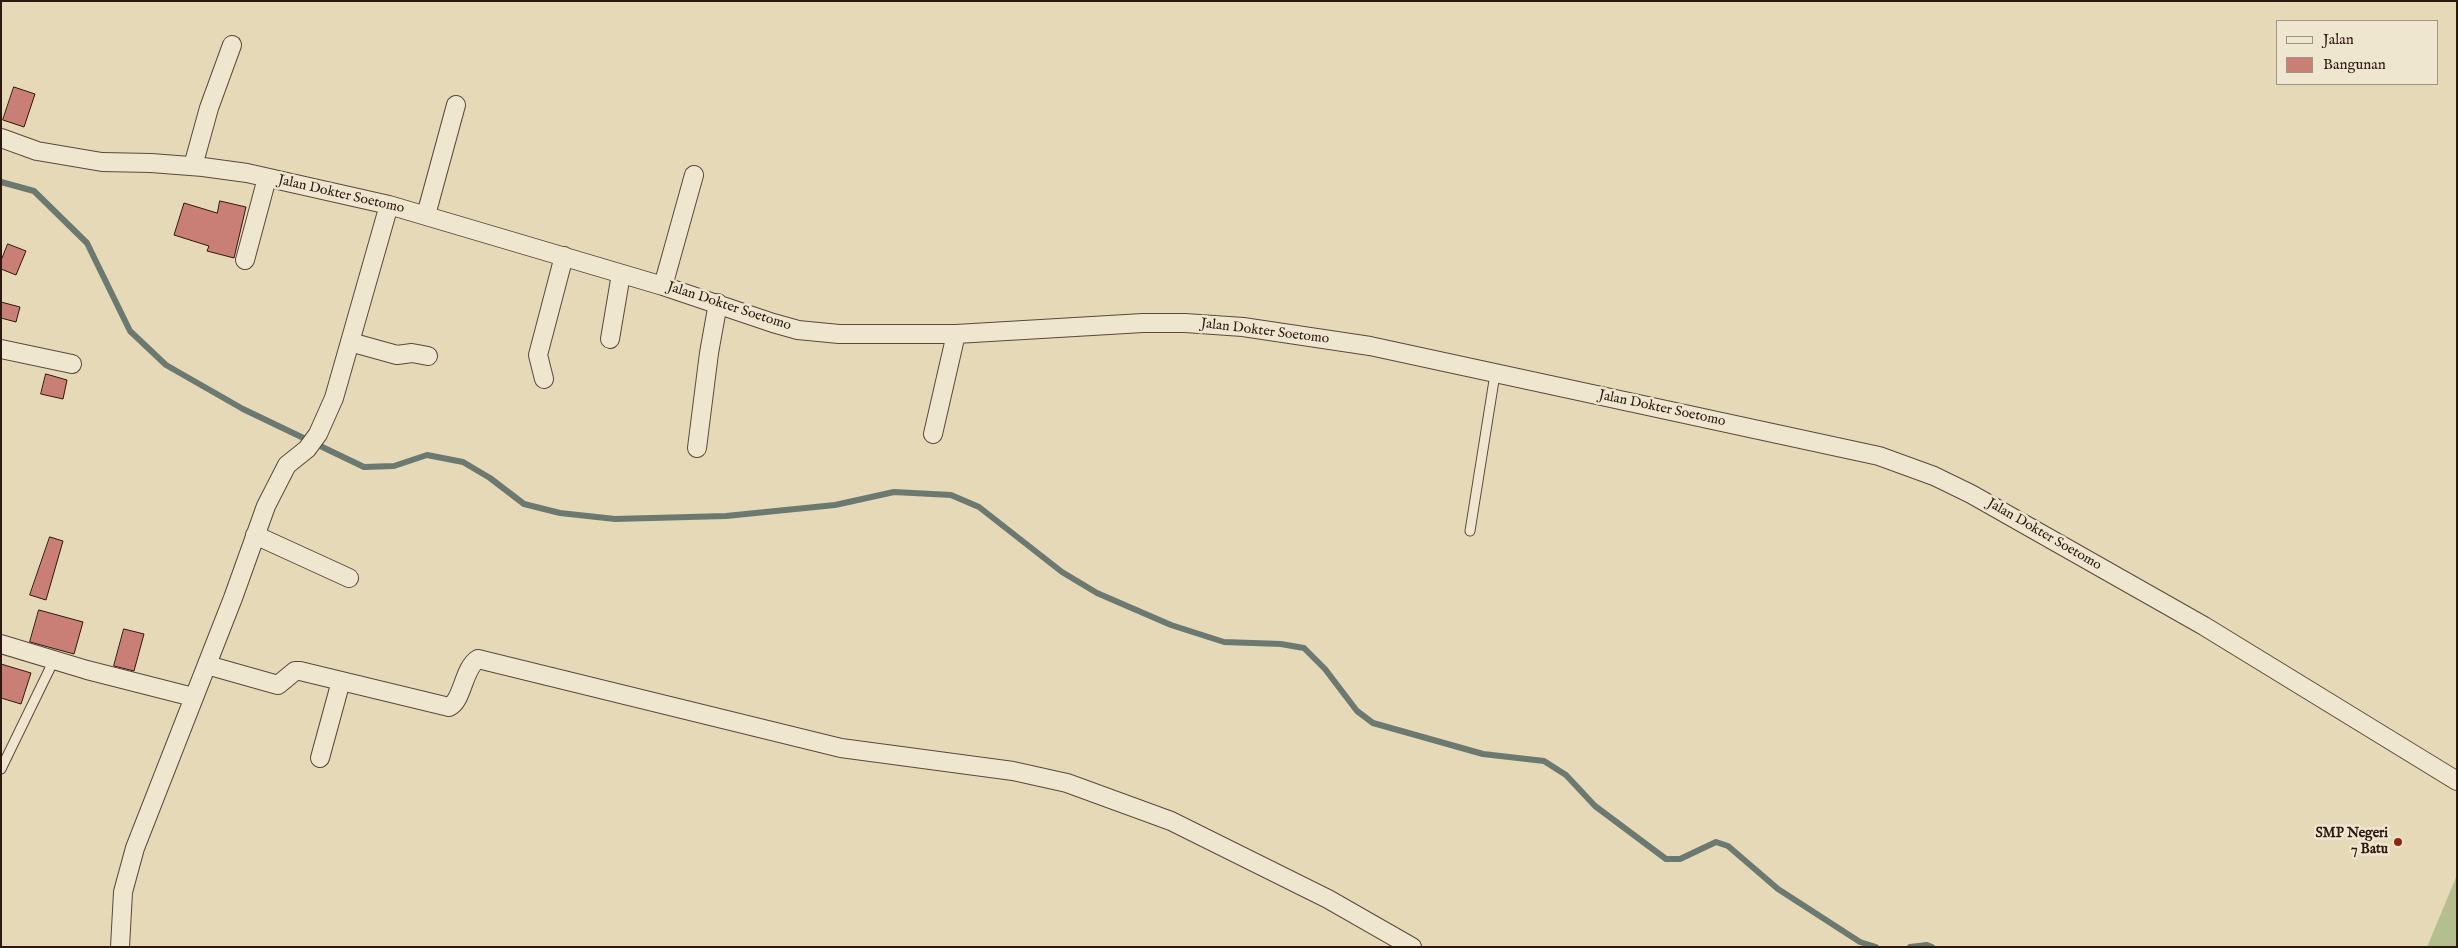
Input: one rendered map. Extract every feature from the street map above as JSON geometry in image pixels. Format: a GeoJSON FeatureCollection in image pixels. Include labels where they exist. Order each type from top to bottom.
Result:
{"type":"FeatureCollection","features":[{"type":"Feature","properties":{"kind":"street"},"geometry":{"type":"LineString","coordinates":[[193,166],[209,108],[232,45]]}},
{"type":"Feature","properties":{"kind":"street"},"geometry":{"type":"LineString","coordinates":[[426,216],[456,105]]}},
{"type":"Feature","properties":{"kind":"street","name":"Jalan Dokter Soetomo"},"geometry":{"type":"LineString","coordinates":[[1,138],[37,151],[102,162],[193,166],[267,178],[389,205],[664,286],[718,303],[773,324],[798,330],[839,334],[956,334],[1143,323],[1218,324],[1370,346],[1879,456],[1934,476],[1971,494],[2204,626],[2455,774]]}},
{"type":"Feature","properties":{"kind":"street"},"geometry":{"type":"LineString","coordinates":[[664,286],[694,174]]}},
{"type":"Feature","properties":{"kind":"street"},"geometry":{"type":"LineString","coordinates":[[245,260],[267,178]]}},
{"type":"Feature","properties":{"kind":"street"},"geometry":{"type":"LineString","coordinates":[[120,947],[123,892],[131,860],[207,665],[266,506],[287,465],[307,449],[318,434],[334,398],[389,205]]}},
{"type":"Feature","properties":{"kind":"street"},"geometry":{"type":"LineString","coordinates":[[544,379],[538,355],[564,256]]}},
{"type":"Feature","properties":{"kind":"street"},"geometry":{"type":"LineString","coordinates":[[610,339],[621,274]]}},
{"type":"Feature","properties":{"kind":"street"},"geometry":{"type":"LineString","coordinates":[[697,448],[709,353],[718,303]]}},
{"type":"Feature","properties":{"kind":"street"},"geometry":{"type":"LineString","coordinates":[[933,434],[956,334]]}},
{"type":"Feature","properties":{"kind":"street"},"geometry":{"type":"LineString","coordinates":[[350,342],[397,355],[412,353],[428,356]]}},
{"type":"Feature","properties":{"kind":"street"},"geometry":{"type":"LineString","coordinates":[[1,349],[72,364]]}},
{"type":"Feature","properties":{"kind":"street"},"geometry":{"type":"LineString","coordinates":[[255,535],[349,578]]}},
{"type":"Feature","properties":{"kind":"street"},"geometry":{"type":"LineString","coordinates":[[1,644],[194,697]]}},
{"type":"Feature","properties":{"kind":"street"},"geometry":{"type":"LineString","coordinates":[[207,665],[278,685],[295,671],[300,671],[449,707],[456,702],[470,667],[478,659],[841,748],[1040,776],[1101,794],[1171,821],[1328,899],[1412,947]]}},
{"type":"Feature","properties":{"kind":"street"},"geometry":{"type":"LineString","coordinates":[[320,758],[341,681]]}},
{"type":"Feature","properties":{"kind":"lane"},"geometry":{"type":"LineString","coordinates":[[1470,531],[1495,374]]}},
{"type":"Feature","properties":{"kind":"lane"},"geometry":{"type":"LineString","coordinates":[[1,769],[54,660]]}},
{"type":"Feature","properties":{"kind":"green space"},"geometry":{"type":"Polygon","coordinates":[[[2457,875],[2457,947],[2427,947],[2457,875]]]}},
{"type":"Feature","properties":{"kind":"building"},"geometry":{"type":"Polygon","coordinates":[[[14,87],[35,94],[24,127],[3,120],[14,87]]]}},
{"type":"Feature","properties":{"kind":"building"},"geometry":{"type":"Polygon","coordinates":[[[220,201],[246,207],[234,258],[207,251],[209,246],[174,235],[184,203],[217,213],[220,201]]]}},
{"type":"Feature","properties":{"kind":"building"},"geometry":{"type":"Polygon","coordinates":[[[8,244],[26,251],[16,275],[1,269],[1,261],[8,244]]]}},
{"type":"Feature","properties":{"kind":"building"},"geometry":{"type":"Polygon","coordinates":[[[1,302],[20,307],[16,322],[1,318],[1,302]]]}},
{"type":"Feature","properties":{"kind":"building"},"geometry":{"type":"Polygon","coordinates":[[[46,374],[67,380],[63,399],[41,394],[46,374]]]}},
{"type":"Feature","properties":{"kind":"building"},"geometry":{"type":"Polygon","coordinates":[[[50,537],[63,541],[46,600],[30,595],[50,537]]]}},
{"type":"Feature","properties":{"kind":"building"},"geometry":{"type":"Polygon","coordinates":[[[39,610],[83,622],[74,654],[30,642],[39,610]]]}},
{"type":"Feature","properties":{"kind":"building"},"geometry":{"type":"Polygon","coordinates":[[[124,629],[144,634],[134,671],[114,666],[124,629]]]}},
{"type":"Feature","properties":{"kind":"building"},"geometry":{"type":"Polygon","coordinates":[[[1,664],[31,673],[21,704],[1,698],[1,664]]]}},
{"type":"Feature","properties":{"kind":"waterway"},"geometry":{"type":"LineString","coordinates":[[1,182],[34,191],[87,243],[130,331],[166,365],[243,409],[364,467],[394,466],[427,455],[463,462],[490,478],[524,504],[560,513],[615,519],[726,516],[835,505],[894,492],[951,495],[979,507],[1062,572],[1097,593],[1171,625],[1224,642],[1281,644],[1304,648],[1325,669],[1357,711],[1373,723],[1483,754],[1544,761],[1566,775],[1595,806],[1666,859],[1680,859],[1716,842],[1728,846],[1778,889],[1860,942],[1876,947]]}},
{"type":"Feature","properties":{"kind":"waterway"},"geometry":{"type":"LineString","coordinates":[[1910,947],[1927,945],[1932,947]]}},
{"type":"Feature","properties":{"kind":"place","name":"SMP Negeri 7 Batu"},"geometry":{"type":"Point","coordinates":[2398,842]}}]}
